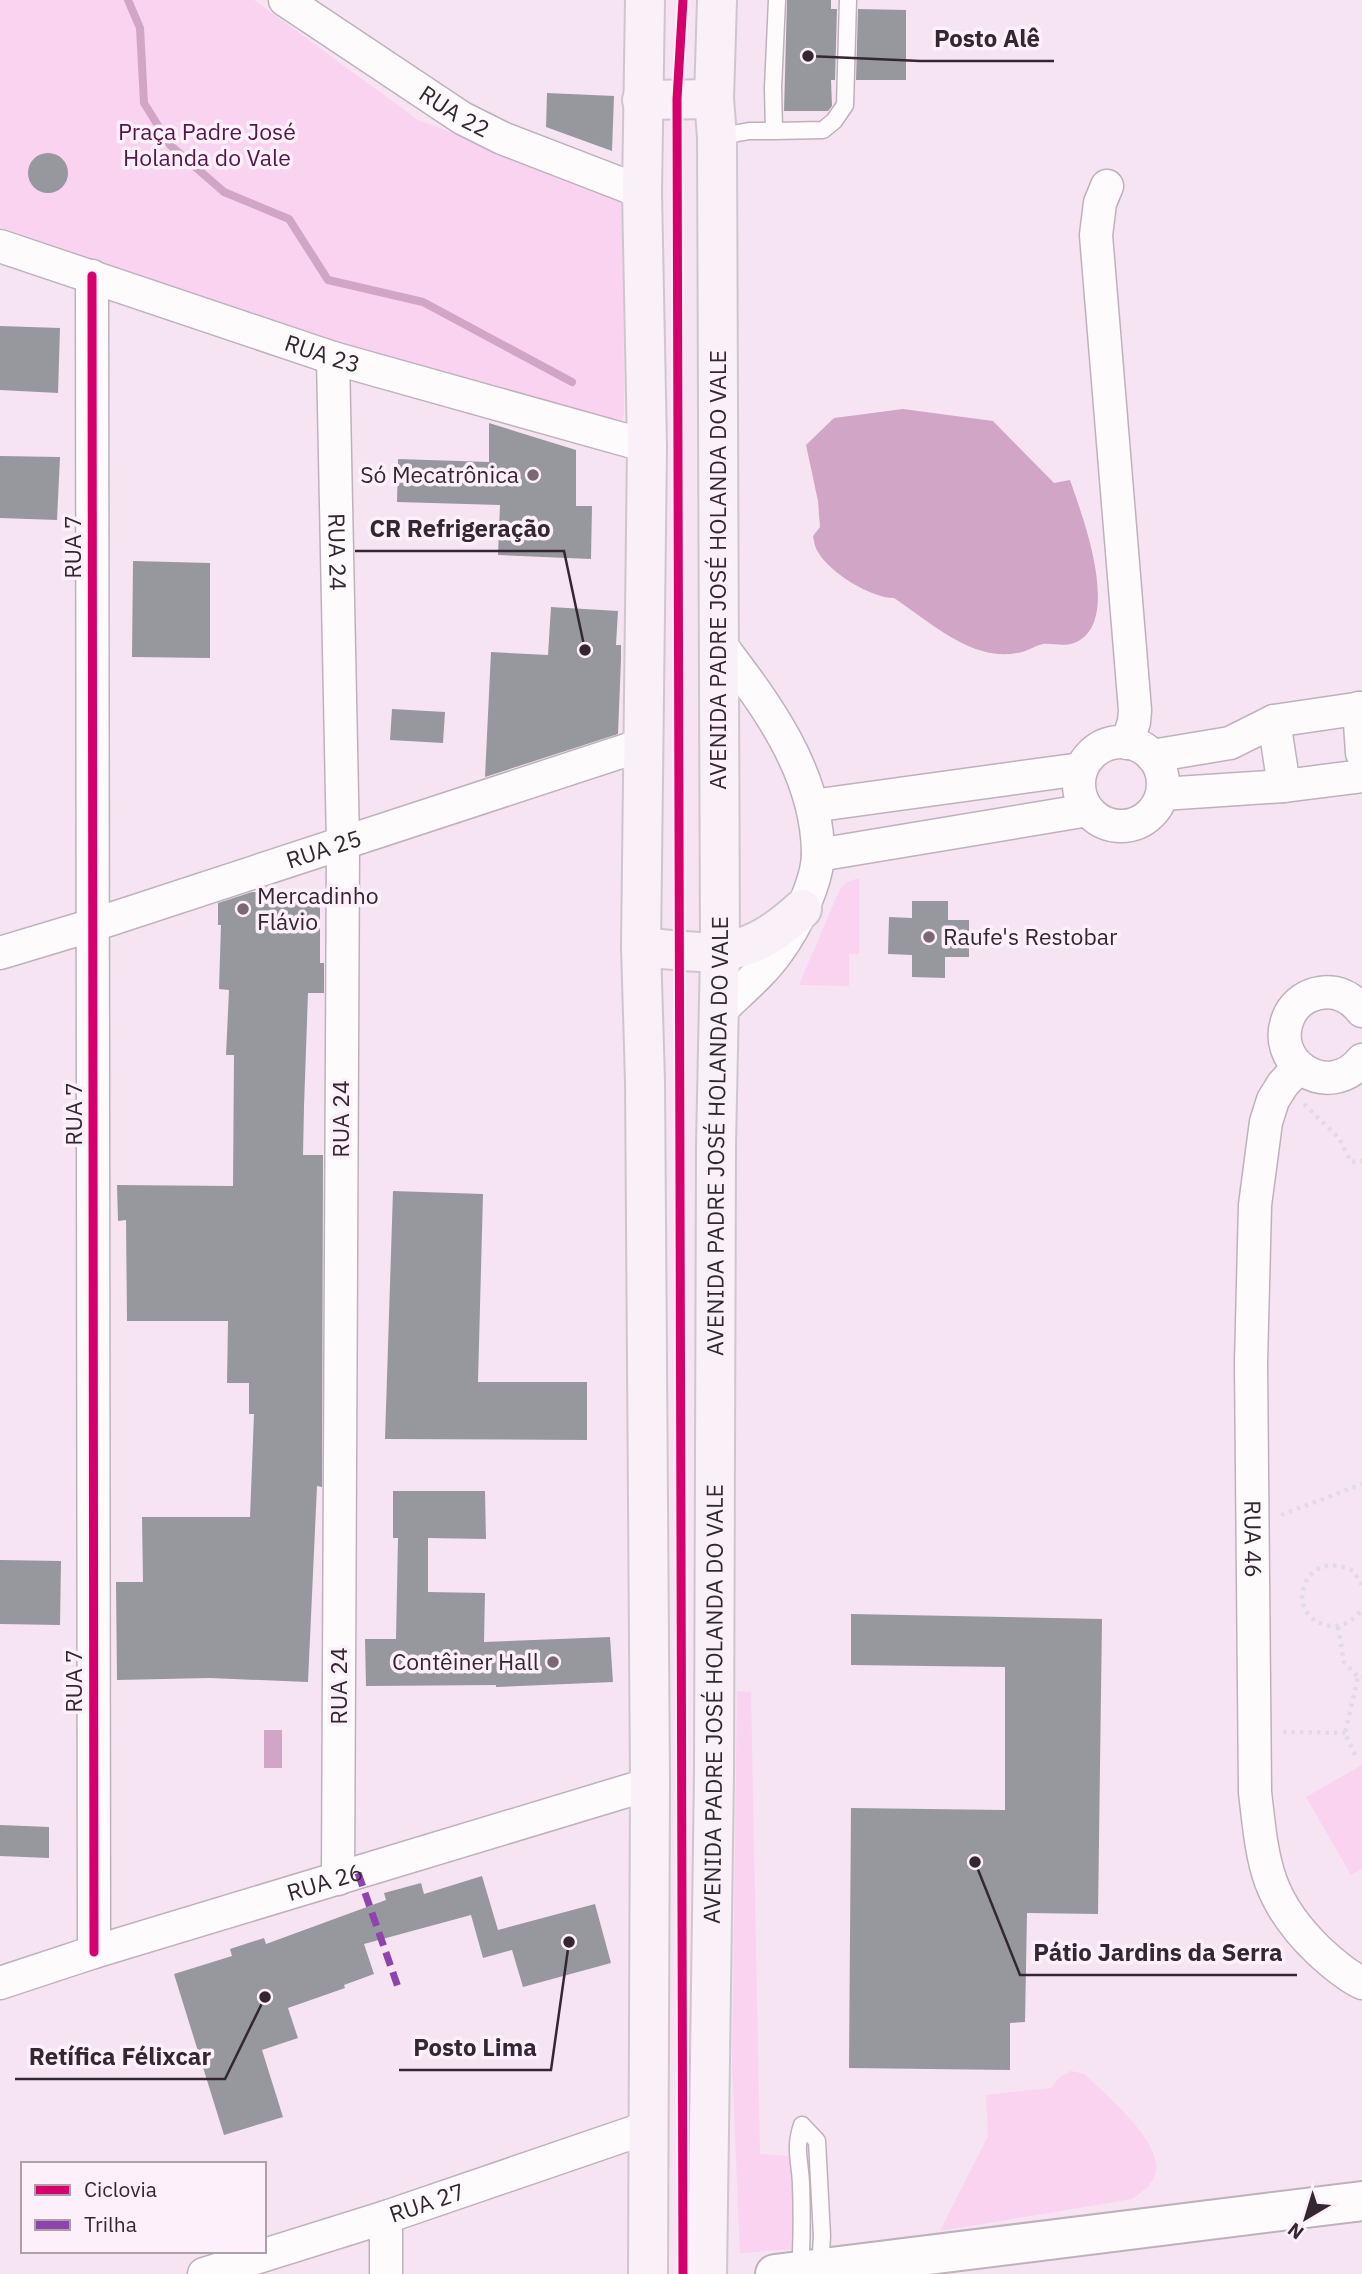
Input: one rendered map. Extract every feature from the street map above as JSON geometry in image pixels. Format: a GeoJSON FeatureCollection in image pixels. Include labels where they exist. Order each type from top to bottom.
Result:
{"type":"FeatureCollection","features":[{"type":"Feature","properties":{"kind":"main road"},"geometry":{"type":"LineString","coordinates":[[645,0],[642,192],[647,446],[642,947],[650,1784],[648,2274]]}},
{"type":"Feature","properties":{"kind":"main road","name":"AVENIDA PADRE JOSÉ HOLANDA DO VALE"},"geometry":{"type":"LineString","coordinates":[[707,2274],[720,952],[714,99],[718,0]]}},
{"type":"Feature","properties":{"kind":"main road"},"geometry":{"type":"LineString","coordinates":[[642,100],[714,99]]}},
{"type":"Feature","properties":{"kind":"main road"},"geometry":{"type":"LineString","coordinates":[[642,947],[720,952],[742,949],[779,930],[802,909]]}},
{"type":"Feature","properties":{"kind":"street","name":"RUA 22"},"geometry":{"type":"LineString","coordinates":[[285,0],[462,118],[502,138],[642,192]]}},
{"type":"Feature","properties":{"kind":"street"},"geometry":{"type":"LineString","coordinates":[[1107,186],[1098,212],[1096,235],[1134,722],[1139,750],[1159,768],[1163,781],[1162,794],[1148,817],[1123,826],[1110,825],[1098,819],[1088,810],[1081,797],[1078,783],[1081,769],[1088,757],[1099,748],[1113,743],[1139,750],[1230,743],[1274,721],[1361,708],[1362,754]]}},
{"type":"Feature","properties":{"kind":"street","name":"RUA 23"},"geometry":{"type":"LineString","coordinates":[[0,246],[333,358],[647,446]]}},
{"type":"Feature","properties":{"kind":"street","name":"RUA 7"},"geometry":{"type":"LineString","coordinates":[[92,276],[93,1952]]}},
{"type":"Feature","properties":{"kind":"street","name":"RUA 24"},"geometry":{"type":"LineString","coordinates":[[333,358],[343,844],[338,1879]]}},
{"type":"Feature","properties":{"kind":"street"},"geometry":{"type":"LineString","coordinates":[[717,640],[761,697],[799,767],[813,806],[818,855],[802,909],[777,953],[719,1012]]}},
{"type":"Feature","properties":{"kind":"street"},"geometry":{"type":"LineString","coordinates":[[1274,721],[1284,786]]}},
{"type":"Feature","properties":{"kind":"street","name":"RUA 25"},"geometry":{"type":"LineString","coordinates":[[0,953],[645,744]]}},
{"type":"Feature","properties":{"kind":"street"},"geometry":{"type":"LineString","coordinates":[[813,806],[1081,769]]}},
{"type":"Feature","properties":{"kind":"street"},"geometry":{"type":"LineString","coordinates":[[1162,794],[1284,786],[1362,776]]}},
{"type":"Feature","properties":{"kind":"street"},"geometry":{"type":"LineString","coordinates":[[818,855],[1088,810]]}},
{"type":"Feature","properties":{"kind":"street"},"geometry":{"type":"LineString","coordinates":[[1362,1011],[1344,995],[1330,992],[1316,994],[1303,999],[1293,1009],[1284,1035],[1290,1057],[1291,1075],[1332,1078],[1345,1074],[1362,1060]]}},
{"type":"Feature","properties":{"kind":"street","name":"RUA 46"},"geometry":{"type":"LineString","coordinates":[[1291,1075],[1273,1100],[1266,1122],[1255,1205],[1251,1363],[1255,1792],[1262,1854],[1276,1896],[1297,1929],[1326,1957],[1362,1983]]}},
{"type":"Feature","properties":{"kind":"street","name":"RUA 26"},"geometry":{"type":"LineString","coordinates":[[0,1983],[93,1952],[650,1784]]}},
{"type":"Feature","properties":{"kind":"street","name":"RUA 27"},"geometry":{"type":"LineString","coordinates":[[204,2274],[386,2217],[649,2127]]}},
{"type":"Feature","properties":{"kind":"street"},"geometry":{"type":"LineString","coordinates":[[798,2272],[1362,2201]]}},
{"type":"Feature","properties":{"kind":"street"},"geometry":{"type":"LineString","coordinates":[[386,2217],[386,2274]]}},
{"type":"Feature","properties":{"kind":"lane"},"geometry":{"type":"LineString","coordinates":[[774,131],[777,0]]}},
{"type":"Feature","properties":{"kind":"lane"},"geometry":{"type":"LineString","coordinates":[[716,137],[749,131],[823,130],[834,121],[845,105],[848,0]]}},
{"type":"Feature","properties":{"kind":"lane"},"geometry":{"type":"LineString","coordinates":[[802,2125],[817,2141],[822,2236],[798,2272],[802,2223],[800,2168],[796,2143],[802,2125]]}},
{"type":"Feature","properties":{"kind":"path"},"geometry":{"type":"LineString","coordinates":[[1291,1075],[1339,1138],[1350,1162],[1362,1161]]}},
{"type":"Feature","properties":{"kind":"path"},"geometry":{"type":"LineString","coordinates":[[1251,1526],[1362,1484]]}},
{"type":"Feature","properties":{"kind":"path"},"geometry":{"type":"LineString","coordinates":[[1362,1585],[1352,1570],[1332,1564],[1312,1572],[1302,1588],[1301,1599],[1310,1617],[1318,1623],[1338,1627],[1357,1617],[1362,1609]]}},
{"type":"Feature","properties":{"kind":"path"},"geometry":{"type":"LineString","coordinates":[[1338,1627],[1344,1662],[1360,1677],[1345,1733],[1356,1755]]}},
{"type":"Feature","properties":{"kind":"path"},"geometry":{"type":"LineString","coordinates":[[1255,1731],[1345,1733]]}},
{"type":"Feature","properties":{"kind":"green space","name":"Praça Padre José Holanda do Vale"},"geometry":{"type":"Polygon","coordinates":[[[0,0],[254,0],[418,120],[623,196],[624,414],[621,422],[589,428],[0,227],[0,0]]]}},
{"type":"Feature","properties":{"kind":"green space"},"geometry":{"type":"Polygon","coordinates":[[[859,878],[859,954],[849,954],[849,986],[799,985],[840,889],[847,882],[859,878]]]}},
{"type":"Feature","properties":{"kind":"green space"},"geometry":{"type":"Polygon","coordinates":[[[737,1691],[751,1692],[760,2154],[791,2156],[794,2249],[740,2253],[732,2063],[737,1691]]]}},
{"type":"Feature","properties":{"kind":"green space"},"geometry":{"type":"Polygon","coordinates":[[[1362,1765],[1362,1869],[1351,1875],[1306,1797],[1362,1765]]]}},
{"type":"Feature","properties":{"kind":"green space"},"geometry":{"type":"Polygon","coordinates":[[[1071,2071],[1085,2074],[1141,2132],[1155,2158],[1156,2170],[1151,2183],[1132,2199],[940,2231],[988,2136],[986,2095],[1051,2088],[1060,2077],[1071,2071]]]}},
{"type":"Feature","properties":{"kind":"shaded area"},"geometry":{"type":"Polygon","coordinates":[[[903,409],[993,421],[1054,483],[1070,480],[1090,542],[1098,592],[1096,614],[1089,632],[1070,644],[1043,644],[1017,653],[984,651],[952,638],[894,598],[874,594],[852,583],[824,560],[816,549],[813,536],[820,527],[818,501],[806,445],[834,418],[903,409]]]}},
{"type":"Feature","properties":{"kind":"shaded area"},"geometry":{"type":"Polygon","coordinates":[[[264,1730],[282,1730],[282,1768],[264,1768],[264,1730]]]}},
{"type":"Feature","properties":{"kind":"building"},"geometry":{"type":"Polygon","coordinates":[[[787,0],[831,0],[831,9],[837,9],[835,80],[831,80],[832,106],[828,111],[784,111],[787,0]]]}},
{"type":"Feature","properties":{"kind":"building"},"geometry":{"type":"Polygon","coordinates":[[[858,9],[906,10],[906,80],[856,80],[858,9]]]}},
{"type":"Feature","properties":{"kind":"building"},"geometry":{"type":"Polygon","coordinates":[[[547,93],[614,96],[612,151],[546,127],[547,93]]]}},
{"type":"Feature","properties":{"kind":"building"},"geometry":{"type":"Polygon","coordinates":[[[48,153],[62,159],[68,173],[62,187],[48,193],[34,187],[28,173],[34,159],[48,153]]]}},
{"type":"Feature","properties":{"kind":"building"},"geometry":{"type":"Polygon","coordinates":[[[0,326],[60,328],[58,393],[0,390],[0,326]]]}},
{"type":"Feature","properties":{"kind":"building"},"geometry":{"type":"Polygon","coordinates":[[[489,423],[576,450],[576,506],[592,506],[591,559],[498,555],[500,505],[397,502],[398,459],[489,462],[489,423]]]}},
{"type":"Feature","properties":{"kind":"building"},"geometry":{"type":"Polygon","coordinates":[[[0,456],[60,457],[57,520],[0,518],[0,456]]]}},
{"type":"Feature","properties":{"kind":"building"},"geometry":{"type":"Polygon","coordinates":[[[133,561],[210,563],[210,658],[132,657],[133,561]]]}},
{"type":"Feature","properties":{"kind":"building"},"geometry":{"type":"Polygon","coordinates":[[[551,607],[618,611],[616,645],[621,645],[621,659],[618,734],[485,777],[491,652],[548,655],[551,607]]]}},
{"type":"Feature","properties":{"kind":"building"},"geometry":{"type":"Polygon","coordinates":[[[392,709],[445,712],[443,743],[390,740],[392,709]]]}},
{"type":"Feature","properties":{"kind":"building"},"geometry":{"type":"Polygon","coordinates":[[[320,891],[320,963],[324,963],[324,993],[308,993],[303,1155],[323,1155],[322,1487],[317,1486],[308,1682],[210,1678],[117,1680],[116,1582],[143,1582],[142,1517],[250,1517],[254,1414],[249,1414],[249,1383],[227,1383],[228,1321],[127,1321],[126,1220],[118,1221],[117,1185],[233,1186],[234,1055],[226,1055],[229,990],[219,989],[221,925],[218,925],[218,903],[252,892],[320,891]]]}},
{"type":"Feature","properties":{"kind":"building","name":"Raufe's Restobar"},"geometry":{"type":"Polygon","coordinates":[[[912,901],[948,901],[948,920],[969,920],[969,957],[945,957],[945,978],[912,977],[912,955],[888,954],[889,917],[912,918],[912,901]]]}},
{"type":"Feature","properties":{"kind":"building"},"geometry":{"type":"Polygon","coordinates":[[[393,1191],[483,1194],[478,1382],[587,1382],[587,1440],[385,1439],[393,1191]]]}},
{"type":"Feature","properties":{"kind":"building"},"geometry":{"type":"Polygon","coordinates":[[[393,1491],[485,1491],[486,1539],[428,1538],[428,1592],[485,1593],[484,1642],[610,1637],[613,1682],[496,1687],[366,1686],[365,1639],[396,1639],[398,1538],[393,1538],[393,1491]]]}},
{"type":"Feature","properties":{"kind":"building"},"geometry":{"type":"Polygon","coordinates":[[[0,1560],[61,1561],[60,1625],[0,1624],[0,1560]]]}},
{"type":"Feature","properties":{"kind":"building"},"geometry":{"type":"Polygon","coordinates":[[[851,1614],[1102,1619],[1098,1914],[1027,1913],[1025,2022],[1010,2023],[1010,2070],[849,2068],[851,1808],[1005,1810],[1005,1667],[851,1665],[851,1614]]]}},
{"type":"Feature","properties":{"kind":"building"},"geometry":{"type":"Polygon","coordinates":[[[0,1825],[49,1827],[49,1858],[0,1856],[0,1825]]]}},
{"type":"Feature","properties":{"kind":"building"},"geometry":{"type":"Polygon","coordinates":[[[482,1876],[498,1930],[595,1904],[611,1963],[523,1987],[512,1950],[483,1958],[471,1915],[364,1944],[374,1974],[344,1985],[345,1988],[288,2008],[298,2038],[262,2050],[283,2117],[224,2135],[174,1974],[232,1956],[230,1949],[264,1938],[266,1944],[386,1900],[384,1893],[421,1883],[424,1894],[482,1876]]]}},
{"type":"Feature","properties":{"kind":"waterway"},"geometry":{"type":"LineString","coordinates":[[128,0],[140,28],[144,103],[170,145],[224,192],[289,219],[328,280],[423,302],[572,382]]}},
{"type":"Feature","properties":{"kind":"marked path"},"geometry":{"type":"LineString","coordinates":[[358,1873],[398,1987]]}},
{"type":"Feature","properties":{"kind":"cycle path"},"geometry":{"type":"LineString","coordinates":[[683,0],[677,99],[683,2274]]}},
{"type":"Feature","properties":{"kind":"cycle path"},"geometry":{"type":"LineString","coordinates":[[92,276],[94,1952]]}},
{"type":"Feature","properties":{"kind":"place","name":"Posto Alê"},"geometry":{"type":"Point","coordinates":[808,56]}},
{"type":"Feature","properties":{"kind":"place","name":"Só Mecatrônica"},"geometry":{"type":"Point","coordinates":[533,475]}},
{"type":"Feature","properties":{"kind":"place","name":"CR Refrigeração"},"geometry":{"type":"Point","coordinates":[585,650]}},
{"type":"Feature","properties":{"kind":"place","name":"Mercadinho Flávio"},"geometry":{"type":"Point","coordinates":[243,909]}},
{"type":"Feature","properties":{"kind":"place","name":"Raufe's Restobar"},"geometry":{"type":"Point","coordinates":[929,937]}},
{"type":"Feature","properties":{"kind":"place","name":"Contêiner Hall"},"geometry":{"type":"Point","coordinates":[553,1662]}},
{"type":"Feature","properties":{"kind":"place","name":"Pátio Jardins da Serra"},"geometry":{"type":"Point","coordinates":[975,1862]}},
{"type":"Feature","properties":{"kind":"place","name":"Posto Lima"},"geometry":{"type":"Point","coordinates":[569,1942]}},
{"type":"Feature","properties":{"kind":"place","name":"Retífica Félixcar"},"geometry":{"type":"Point","coordinates":[265,1997]}}]}
